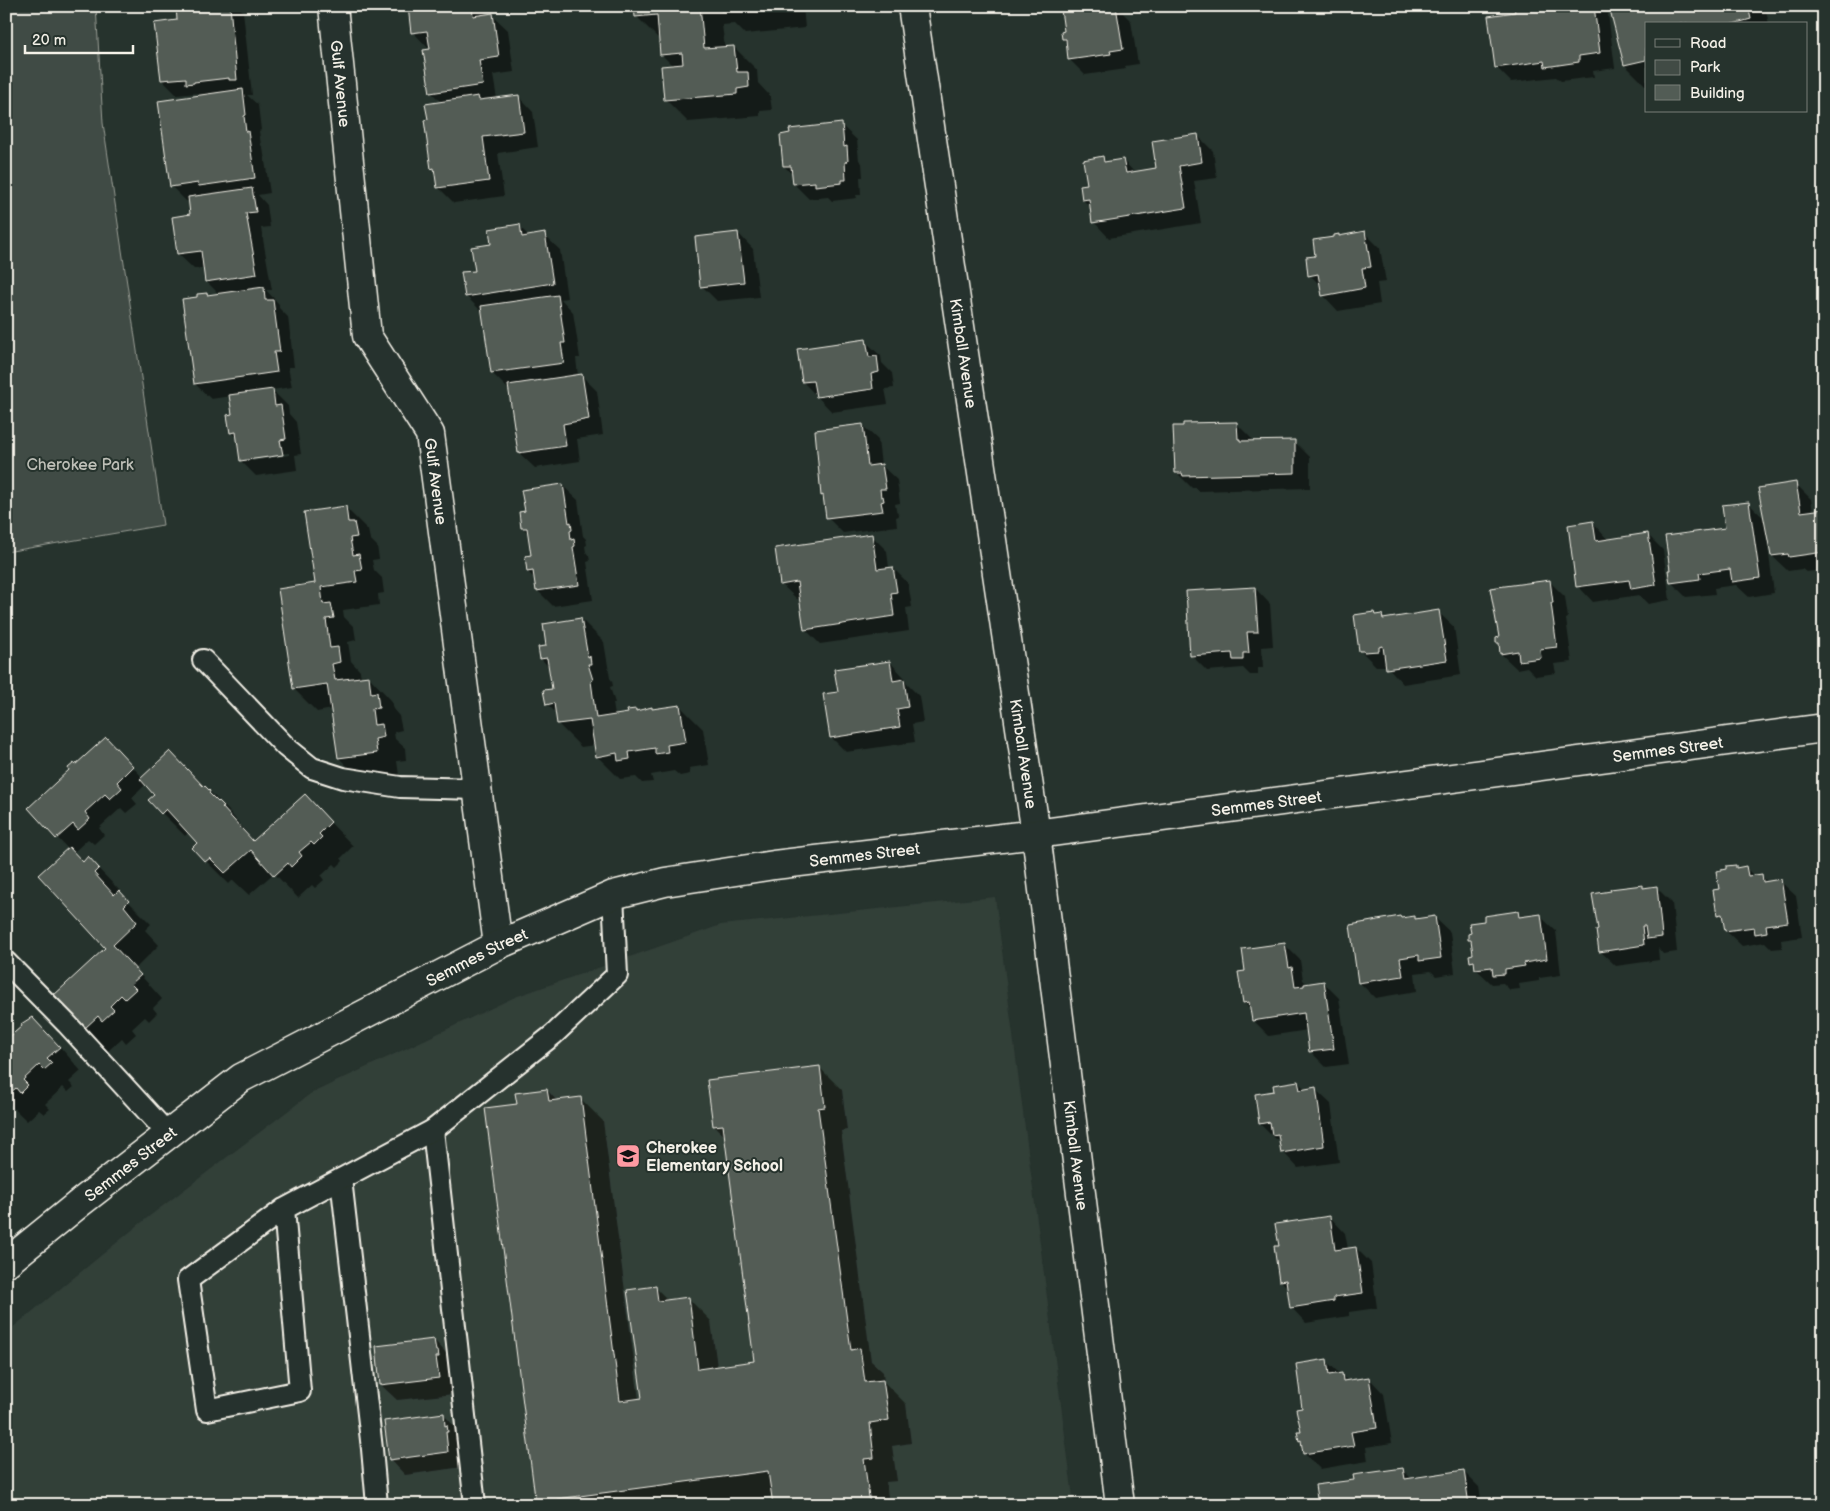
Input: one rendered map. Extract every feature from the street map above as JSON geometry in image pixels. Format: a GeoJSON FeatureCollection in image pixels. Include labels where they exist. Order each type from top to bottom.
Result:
{"type":"FeatureCollection","features":[{"type":"Feature","properties":{"kind":"main road","name":"Gulf Avenue"},"geometry":{"type":"LineString","coordinates":[[332,6],[366,336],[430,434],[498,945]]}},
{"type":"Feature","properties":{"kind":"main road","name":"Kimball Avenue"},"geometry":{"type":"LineString","coordinates":[[912,6],[1036,834],[1120,1505]]}},
{"type":"Feature","properties":{"kind":"main road","name":"Semmes Street"},"geometry":{"type":"LineString","coordinates":[[6,1263],[81,1202],[241,1078],[498,945],[612,894],[665,882],[774,865],[1036,834],[1824,728]]}},
{"type":"Feature","properties":{"kind":"lane"},"geometry":{"type":"LineString","coordinates":[[203,660],[286,747],[312,768],[343,778],[400,787],[478,789]]}},
{"type":"Feature","properties":{"kind":"lane"},"geometry":{"type":"LineString","coordinates":[[284,1209],[300,1391],[207,1410],[188,1280],[284,1209],[432,1130],[553,1034],[617,975],[612,894]]}},
{"type":"Feature","properties":{"kind":"lane"},"geometry":{"type":"LineString","coordinates":[[6,962],[67,1024],[168,1134]]}},
{"type":"Feature","properties":{"kind":"lane"},"geometry":{"type":"LineString","coordinates":[[432,1130],[475,1505]]}},
{"type":"Feature","properties":{"kind":"lane"},"geometry":{"type":"LineString","coordinates":[[341,1179],[377,1505]]}},
{"type":"Feature","properties":{"kind":"shaded area","name":"Cherokee Elementary School"},"geometry":{"type":"Polygon","coordinates":[[[995,897],[1074,1505],[6,1505],[6,1333],[147,1218],[310,1094],[515,997],[721,925],[995,897]]]}},
{"type":"Feature","properties":{"kind":"green space","name":"Cherokee Park"},"geometry":{"type":"Polygon","coordinates":[[[6,6],[96,6],[103,123],[163,525],[6,552],[6,6]]]}},
{"type":"Feature","properties":{"kind":"building"},"geometry":{"type":"Polygon","coordinates":[[[176,6],[230,6],[237,80],[229,80],[229,78],[186,84],[186,78],[161,80],[154,23],[177,20],[176,6]]]}},
{"type":"Feature","properties":{"kind":"building"},"geometry":{"type":"Polygon","coordinates":[[[408,6],[472,6],[473,16],[493,13],[499,57],[479,60],[483,85],[430,93],[423,50],[430,49],[427,31],[411,33],[408,6]]]}},
{"type":"Feature","properties":{"kind":"building"},"geometry":{"type":"Polygon","coordinates":[[[634,6],[700,6],[704,48],[734,46],[737,72],[748,72],[749,87],[737,89],[737,94],[664,100],[661,66],[683,64],[682,53],[660,55],[657,15],[635,17],[634,6]]]}},
{"type":"Feature","properties":{"kind":"building"},"geometry":{"type":"Polygon","coordinates":[[[720,6],[776,6],[721,11],[720,6]]]}},
{"type":"Feature","properties":{"kind":"building"},"geometry":{"type":"Polygon","coordinates":[[[1086,6],[1116,6],[1123,49],[1110,51],[1111,54],[1068,60],[1066,39],[1062,39],[1061,32],[1064,31],[1061,10],[1086,6]]]}},
{"type":"Feature","properties":{"kind":"building"},"geometry":{"type":"Polygon","coordinates":[[[1514,6],[1594,6],[1600,53],[1579,56],[1579,62],[1545,67],[1544,61],[1495,68],[1488,16],[1515,12],[1514,6]]]}},
{"type":"Feature","properties":{"kind":"building"},"geometry":{"type":"Polygon","coordinates":[[[1609,6],[1748,6],[1751,19],[1740,22],[1645,22],[1645,60],[1624,65],[1609,6]]]}},
{"type":"Feature","properties":{"kind":"building"},"geometry":{"type":"Polygon","coordinates":[[[243,89],[246,132],[248,131],[255,178],[199,186],[198,183],[170,187],[158,101],[243,89]]]}},
{"type":"Feature","properties":{"kind":"building"},"geometry":{"type":"Polygon","coordinates":[[[519,95],[524,132],[483,137],[489,181],[437,188],[434,168],[431,169],[424,120],[428,119],[425,104],[478,96],[479,100],[519,95]]]}},
{"type":"Feature","properties":{"kind":"building"},"geometry":{"type":"Polygon","coordinates":[[[842,123],[844,147],[847,146],[848,161],[845,162],[846,180],[842,180],[842,183],[815,186],[815,182],[793,184],[791,166],[783,166],[780,135],[790,133],[789,129],[842,123]]]}},
{"type":"Feature","properties":{"kind":"building"},"geometry":{"type":"Polygon","coordinates":[[[1198,134],[1202,162],[1179,166],[1186,208],[1092,223],[1089,199],[1082,200],[1080,185],[1087,184],[1083,160],[1103,156],[1104,162],[1123,159],[1126,173],[1156,168],[1152,141],[1198,134]]]}},
{"type":"Feature","properties":{"kind":"building"},"geometry":{"type":"Polygon","coordinates":[[[252,188],[256,212],[246,213],[257,274],[205,282],[201,251],[177,254],[172,217],[190,214],[188,197],[252,188]]]}},
{"type":"Feature","properties":{"kind":"building"},"geometry":{"type":"Polygon","coordinates":[[[520,224],[522,237],[545,233],[553,283],[465,297],[461,272],[475,271],[471,247],[491,244],[489,229],[520,224]]]}},
{"type":"Feature","properties":{"kind":"building"},"geometry":{"type":"Polygon","coordinates":[[[1365,231],[1371,267],[1362,268],[1365,288],[1322,296],[1318,274],[1308,276],[1306,257],[1315,256],[1313,240],[1365,231]]]}},
{"type":"Feature","properties":{"kind":"building"},"geometry":{"type":"Polygon","coordinates":[[[738,232],[744,282],[700,287],[695,237],[738,232]]]}},
{"type":"Feature","properties":{"kind":"building"},"geometry":{"type":"Polygon","coordinates":[[[264,287],[265,300],[273,300],[280,352],[274,352],[277,372],[194,384],[182,299],[197,297],[197,294],[207,293],[207,295],[264,287]]]}},
{"type":"Feature","properties":{"kind":"building"},"geometry":{"type":"Polygon","coordinates":[[[558,295],[565,343],[561,343],[564,363],[491,373],[481,306],[558,295]]]}},
{"type":"Feature","properties":{"kind":"building"},"geometry":{"type":"Polygon","coordinates":[[[866,339],[869,357],[877,356],[879,372],[871,374],[873,389],[816,397],[813,381],[802,382],[797,349],[866,339]]]}},
{"type":"Feature","properties":{"kind":"building"},"geometry":{"type":"Polygon","coordinates":[[[582,374],[589,419],[563,424],[566,446],[518,453],[508,385],[582,374]]]}},
{"type":"Feature","properties":{"kind":"building"},"geometry":{"type":"Polygon","coordinates":[[[273,389],[275,406],[281,405],[286,439],[280,440],[283,455],[240,461],[236,432],[230,433],[227,415],[232,414],[229,395],[273,389]]]}},
{"type":"Feature","properties":{"kind":"building"},"geometry":{"type":"Polygon","coordinates":[[[1237,422],[1238,439],[1240,441],[1295,440],[1295,473],[1183,476],[1182,473],[1175,473],[1173,426],[1183,426],[1183,423],[1237,422]]]}},
{"type":"Feature","properties":{"kind":"building"},"geometry":{"type":"Polygon","coordinates":[[[863,424],[868,466],[882,464],[886,489],[880,489],[881,497],[883,496],[884,501],[881,502],[883,511],[826,518],[823,495],[821,496],[815,430],[863,424]]]}},
{"type":"Feature","properties":{"kind":"building"},"geometry":{"type":"Polygon","coordinates":[[[1796,482],[1801,512],[1824,509],[1824,552],[1789,557],[1788,554],[1771,556],[1758,488],[1796,482]]]}},
{"type":"Feature","properties":{"kind":"building"},"geometry":{"type":"Polygon","coordinates":[[[563,484],[569,523],[571,522],[571,540],[574,539],[575,546],[573,547],[579,585],[536,591],[533,571],[527,572],[525,556],[531,555],[527,528],[521,528],[519,512],[525,511],[521,490],[563,484]]]}},
{"type":"Feature","properties":{"kind":"building"},"geometry":{"type":"Polygon","coordinates":[[[1749,502],[1760,578],[1732,582],[1730,569],[1699,573],[1700,579],[1670,583],[1665,536],[1725,528],[1722,505],[1749,502]]]}},
{"type":"Feature","properties":{"kind":"building"},"geometry":{"type":"Polygon","coordinates":[[[346,506],[348,522],[354,522],[357,537],[350,538],[353,555],[359,554],[362,570],[355,571],[357,582],[321,587],[323,604],[331,603],[334,618],[326,619],[330,648],[338,647],[340,662],[332,664],[335,680],[369,676],[371,693],[377,692],[379,708],[372,709],[374,725],[382,724],[384,737],[375,739],[377,753],[338,758],[327,684],[293,689],[278,589],[315,583],[304,512],[346,506]]]}},
{"type":"Feature","properties":{"kind":"building"},"geometry":{"type":"Polygon","coordinates":[[[1593,521],[1596,541],[1648,533],[1656,585],[1631,589],[1629,580],[1576,587],[1568,525],[1593,521]]]}},
{"type":"Feature","properties":{"kind":"building"},"geometry":{"type":"Polygon","coordinates":[[[872,534],[877,569],[893,567],[897,592],[891,593],[894,616],[804,630],[797,582],[780,585],[775,548],[872,534]]]}},
{"type":"Feature","properties":{"kind":"building"},"geometry":{"type":"Polygon","coordinates":[[[1550,580],[1557,647],[1540,649],[1541,658],[1519,661],[1518,651],[1500,654],[1499,643],[1496,643],[1496,638],[1499,637],[1490,588],[1550,580]]]}},
{"type":"Feature","properties":{"kind":"building"},"geometry":{"type":"Polygon","coordinates":[[[1255,587],[1258,632],[1247,632],[1249,653],[1243,653],[1243,660],[1233,660],[1232,653],[1190,656],[1186,591],[1255,587]]]}},
{"type":"Feature","properties":{"kind":"building"},"geometry":{"type":"Polygon","coordinates":[[[1439,610],[1447,660],[1386,669],[1383,646],[1379,647],[1379,651],[1359,651],[1354,615],[1374,612],[1375,615],[1382,614],[1383,619],[1439,610]]]}},
{"type":"Feature","properties":{"kind":"building"},"geometry":{"type":"Polygon","coordinates":[[[581,618],[588,657],[590,656],[591,664],[588,664],[593,680],[591,681],[596,718],[628,713],[627,710],[636,709],[636,711],[652,707],[652,709],[680,705],[686,742],[667,745],[668,752],[655,754],[655,748],[629,752],[630,759],[618,761],[617,753],[596,757],[590,720],[557,724],[554,703],[546,705],[543,690],[552,689],[547,658],[540,659],[538,647],[546,646],[543,624],[581,618]]]}},
{"type":"Feature","properties":{"kind":"building"},"geometry":{"type":"Polygon","coordinates":[[[890,661],[893,681],[904,679],[908,707],[897,709],[900,727],[830,738],[823,694],[838,692],[834,669],[890,661]]]}},
{"type":"Feature","properties":{"kind":"building"},"geometry":{"type":"Polygon","coordinates":[[[106,737],[133,766],[117,782],[122,788],[110,799],[105,794],[85,812],[90,819],[78,830],[73,824],[56,839],[28,808],[69,770],[68,768],[74,763],[75,765],[106,737]]]}},
{"type":"Feature","properties":{"kind":"building"},"geometry":{"type":"Polygon","coordinates":[[[170,751],[210,791],[209,793],[224,806],[222,807],[253,841],[305,794],[331,822],[319,834],[322,837],[314,845],[311,842],[299,852],[302,856],[291,867],[288,863],[274,876],[251,850],[225,873],[210,858],[205,862],[192,848],[197,843],[166,809],[161,814],[148,800],[154,795],[140,779],[170,751]]]}},
{"type":"Feature","properties":{"kind":"building"},"geometry":{"type":"Polygon","coordinates":[[[69,847],[83,862],[88,856],[99,868],[94,873],[114,895],[119,890],[129,901],[124,906],[137,922],[113,945],[141,975],[131,984],[136,989],[125,999],[121,995],[110,1006],[114,1010],[102,1021],[98,1016],[84,1029],[53,996],[105,948],[38,875],[69,847]]]}},
{"type":"Feature","properties":{"kind":"building"},"geometry":{"type":"Polygon","coordinates":[[[1736,865],[1736,868],[1746,866],[1748,876],[1762,874],[1763,882],[1781,879],[1788,922],[1766,925],[1767,932],[1755,934],[1754,927],[1725,931],[1722,914],[1717,915],[1713,890],[1719,889],[1716,871],[1726,869],[1726,866],[1736,865]]]}},
{"type":"Feature","properties":{"kind":"building"},"geometry":{"type":"Polygon","coordinates":[[[1643,885],[1643,888],[1657,886],[1662,937],[1647,939],[1645,926],[1642,926],[1644,945],[1599,952],[1596,930],[1598,929],[1592,894],[1611,891],[1610,889],[1643,885]]]}},
{"type":"Feature","properties":{"kind":"building"},"geometry":{"type":"Polygon","coordinates":[[[1518,911],[1519,917],[1541,914],[1547,959],[1524,963],[1525,966],[1505,969],[1505,974],[1493,975],[1492,967],[1475,969],[1474,961],[1470,962],[1469,955],[1473,954],[1471,940],[1468,940],[1468,934],[1471,933],[1469,923],[1484,921],[1484,916],[1518,911]]]}},
{"type":"Feature","properties":{"kind":"building"},"geometry":{"type":"Polygon","coordinates":[[[1400,916],[1401,918],[1415,916],[1415,919],[1435,916],[1441,958],[1419,961],[1419,955],[1400,958],[1403,976],[1358,983],[1350,925],[1400,916]]]}},
{"type":"Feature","properties":{"kind":"building"},"geometry":{"type":"Polygon","coordinates":[[[1285,943],[1289,968],[1292,967],[1295,987],[1324,981],[1334,1049],[1309,1052],[1304,1013],[1252,1021],[1249,1002],[1243,1003],[1238,972],[1245,971],[1242,949],[1285,943]]]}},
{"type":"Feature","properties":{"kind":"building"},"geometry":{"type":"Polygon","coordinates":[[[32,1017],[60,1047],[47,1058],[52,1063],[44,1070],[39,1065],[23,1080],[28,1085],[20,1093],[16,1088],[6,1096],[6,1040],[22,1026],[21,1024],[32,1017]]]}},
{"type":"Feature","properties":{"kind":"building"},"geometry":{"type":"Polygon","coordinates":[[[820,1066],[825,1107],[818,1108],[851,1350],[860,1348],[865,1382],[883,1380],[889,1420],[870,1423],[874,1458],[864,1459],[870,1505],[773,1505],[768,1471],[557,1499],[558,1505],[536,1505],[485,1108],[517,1104],[515,1093],[547,1089],[549,1101],[581,1097],[620,1401],[642,1398],[627,1290],[656,1286],[658,1301],[689,1297],[698,1369],[754,1361],[723,1125],[713,1126],[707,1080],[820,1066]]]}},
{"type":"Feature","properties":{"kind":"building"},"geometry":{"type":"Polygon","coordinates":[[[1298,1081],[1300,1090],[1316,1087],[1324,1146],[1281,1153],[1278,1134],[1272,1135],[1270,1122],[1259,1124],[1255,1094],[1274,1091],[1273,1085],[1298,1081]]]}},
{"type":"Feature","properties":{"kind":"building"},"geometry":{"type":"Polygon","coordinates":[[[1330,1216],[1335,1250],[1356,1247],[1363,1293],[1334,1297],[1334,1301],[1290,1308],[1286,1280],[1279,1281],[1274,1246],[1279,1246],[1275,1224],[1330,1216]]]}},
{"type":"Feature","properties":{"kind":"building"},"geometry":{"type":"Polygon","coordinates":[[[434,1339],[439,1357],[436,1357],[439,1378],[380,1385],[376,1346],[434,1339]]]}},
{"type":"Feature","properties":{"kind":"building"},"geometry":{"type":"Polygon","coordinates":[[[1327,1359],[1329,1375],[1342,1373],[1343,1381],[1369,1377],[1377,1428],[1351,1432],[1354,1446],[1303,1454],[1301,1440],[1299,1441],[1297,1431],[1301,1431],[1296,1409],[1302,1408],[1296,1364],[1327,1359]]]}},
{"type":"Feature","properties":{"kind":"building"},"geometry":{"type":"Polygon","coordinates":[[[444,1413],[445,1426],[447,1425],[448,1432],[446,1432],[448,1452],[389,1460],[384,1421],[444,1413]]]}},
{"type":"Feature","properties":{"kind":"building"},"geometry":{"type":"Polygon","coordinates":[[[1403,1468],[1405,1479],[1464,1470],[1469,1505],[1318,1505],[1315,1485],[1354,1480],[1353,1475],[1403,1468]]]}},
{"type":"Feature","properties":{"kind":"place","name":"Cherokee Elementary School"},"geometry":{"type":"Point","coordinates":[628,1156]}}]}
